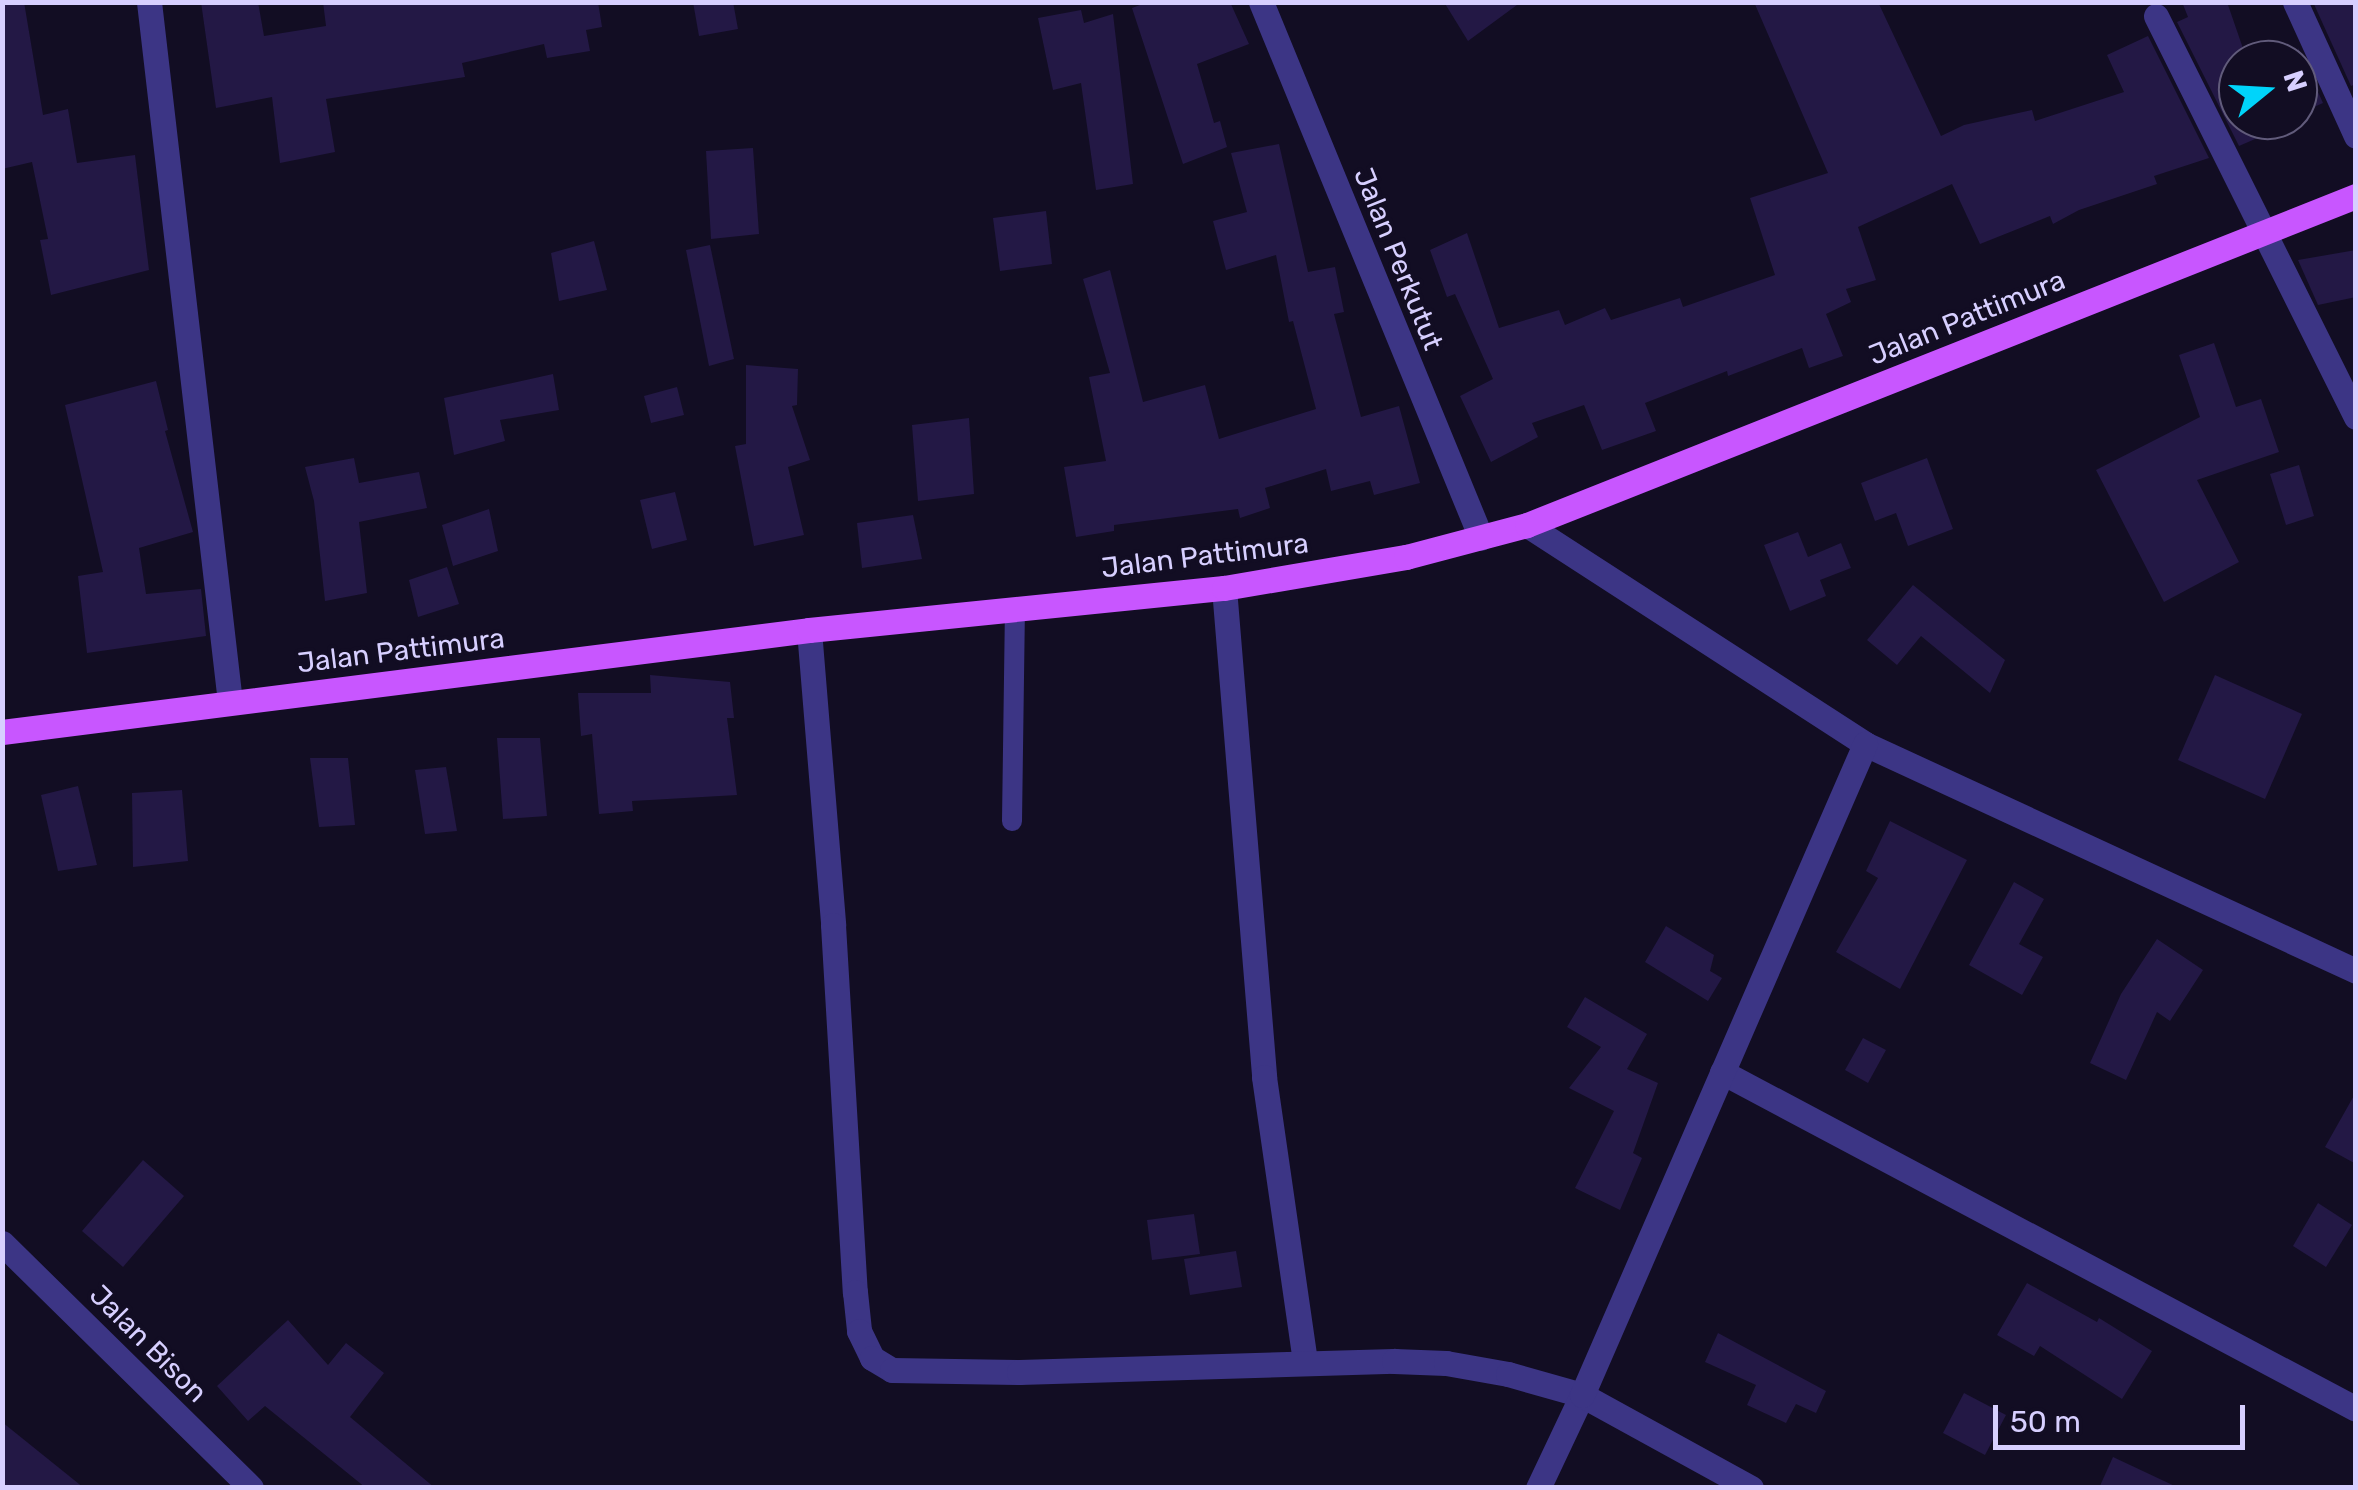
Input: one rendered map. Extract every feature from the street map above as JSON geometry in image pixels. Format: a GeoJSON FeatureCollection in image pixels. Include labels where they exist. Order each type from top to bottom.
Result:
{"type":"FeatureCollection","features":[{"type":"Feature","properties":{"kind":"main road","name":"Jalan Pattimura"},"geometry":{"type":"LineString","coordinates":[[2,732],[809,630],[1224,588],[1406,557],[1527,525],[2356,196]]}},
{"type":"Feature","properties":{"kind":"street"},"geometry":{"type":"LineString","coordinates":[[149,2],[230,702]]}},
{"type":"Feature","properties":{"kind":"street","name":"Jalan Perkutut"},"geometry":{"type":"LineString","coordinates":[[1261,2],[1481,538]]}},
{"type":"Feature","properties":{"kind":"street"},"geometry":{"type":"LineString","coordinates":[[2296,2],[2356,136]]}},
{"type":"Feature","properties":{"kind":"street"},"geometry":{"type":"LineString","coordinates":[[2156,16],[2356,416]]}},
{"type":"Feature","properties":{"kind":"street"},"geometry":{"type":"LineString","coordinates":[[1527,525],[1865,744],[2356,971]]}},
{"type":"Feature","properties":{"kind":"street"},"geometry":{"type":"LineString","coordinates":[[1224,588],[1264,1077],[1304,1360]]}},
{"type":"Feature","properties":{"kind":"street"},"geometry":{"type":"LineString","coordinates":[[809,630],[855,1292],[859,1330],[872,1358],[892,1370],[1019,1372],[1304,1360],[1446,1363],[1582,1395],[1750,1488]]}},
{"type":"Feature","properties":{"kind":"street"},"geometry":{"type":"LineString","coordinates":[[1538,1488],[1865,744]]}},
{"type":"Feature","properties":{"kind":"street"},"geometry":{"type":"LineString","coordinates":[[1722,1072],[2356,1409]]}},
{"type":"Feature","properties":{"kind":"street","name":"Jalan Bison"},"geometry":{"type":"LineString","coordinates":[[2,1244],[250,1488]]}},
{"type":"Feature","properties":{"kind":"lane"},"geometry":{"type":"LineString","coordinates":[[1012,821],[1015,609]]}},
{"type":"Feature","properties":{"kind":"building"},"geometry":{"type":"Polygon","coordinates":[[[2,2],[24,2],[43,115],[68,109],[77,163],[135,155],[149,270],[51,295],[40,240],[48,239],[32,162],[2,169],[2,2]]]}},
{"type":"Feature","properties":{"kind":"building"},"geometry":{"type":"Polygon","coordinates":[[[201,2],[258,2],[264,36],[326,26],[323,2],[598,2],[602,27],[586,30],[590,51],[547,58],[544,44],[462,63],[465,77],[326,99],[335,152],[280,163],[272,97],[216,108],[201,2]]]}},
{"type":"Feature","properties":{"kind":"building"},"geometry":{"type":"Polygon","coordinates":[[[693,2],[733,2],[738,29],[699,36],[693,2]]]}},
{"type":"Feature","properties":{"kind":"building"},"geometry":{"type":"Polygon","coordinates":[[[1148,2],[1230,2],[1249,44],[1197,64],[1214,123],[1220,121],[1227,147],[1183,164],[1132,8],[1148,2]]]}},
{"type":"Feature","properties":{"kind":"building"},"geometry":{"type":"Polygon","coordinates":[[[1444,2],[1521,2],[1468,41],[1444,2]]]}},
{"type":"Feature","properties":{"kind":"building"},"geometry":{"type":"Polygon","coordinates":[[[1754,2],[1878,2],[1941,136],[1964,125],[2032,110],[2035,121],[2124,92],[2107,55],[2148,36],[2209,158],[2154,176],[2157,184],[2079,210],[2053,224],[2050,216],[1980,244],[1952,184],[1858,227],[1876,280],[1846,289],[1851,302],[1826,314],[1843,356],[1809,368],[1802,348],[1728,376],[1727,371],[1645,403],[1656,431],[1602,450],[1584,405],[1532,423],[1538,437],[1491,462],[1460,396],[1493,379],[1455,294],[1447,297],[1430,250],[1467,233],[1499,328],[1559,310],[1565,325],[1605,308],[1611,320],[1680,298],[1683,307],[1775,275],[1750,198],[1828,173],[1754,2]]]}},
{"type":"Feature","properties":{"kind":"building"},"geometry":{"type":"Polygon","coordinates":[[[2182,2],[2227,2],[2240,40],[2218,40],[2218,104],[2177,22],[2188,17],[2182,2]]]}},
{"type":"Feature","properties":{"kind":"building"},"geometry":{"type":"Polygon","coordinates":[[[2313,2],[2356,2],[2356,84],[2351,86],[2313,2]]]}},
{"type":"Feature","properties":{"kind":"building"},"geometry":{"type":"Polygon","coordinates":[[[1081,10],[1084,23],[1113,14],[1133,184],[1096,190],[1081,83],[1053,90],[1038,18],[1081,10]]]}},
{"type":"Feature","properties":{"kind":"building"},"geometry":{"type":"Polygon","coordinates":[[[1279,144],[1308,272],[1335,267],[1344,312],[1334,314],[1361,417],[1399,406],[1420,483],[1374,495],[1370,481],[1331,491],[1326,469],[1265,488],[1270,508],[1240,518],[1238,509],[1114,525],[1114,531],[1076,537],[1064,467],[1106,461],[1089,377],[1110,373],[1083,279],[1110,270],[1143,402],[1205,385],[1219,439],[1316,409],[1293,321],[1289,322],[1276,255],[1226,270],[1213,221],[1247,212],[1231,153],[1279,144]]]}},
{"type":"Feature","properties":{"kind":"building"},"geometry":{"type":"Polygon","coordinates":[[[753,148],[759,234],[711,239],[706,151],[753,148]]]}},
{"type":"Feature","properties":{"kind":"building"},"geometry":{"type":"Polygon","coordinates":[[[1046,211],[1052,264],[1000,271],[993,218],[1046,211]]]}},
{"type":"Feature","properties":{"kind":"building"},"geometry":{"type":"Polygon","coordinates":[[[594,241],[607,290],[559,301],[551,253],[594,241]]]}},
{"type":"Feature","properties":{"kind":"building"},"geometry":{"type":"Polygon","coordinates":[[[710,245],[734,359],[709,366],[686,250],[710,245]]]}},
{"type":"Feature","properties":{"kind":"building"},"geometry":{"type":"Polygon","coordinates":[[[2356,250],[2356,297],[2318,305],[2298,260],[2356,250]]]}},
{"type":"Feature","properties":{"kind":"building"},"geometry":{"type":"Polygon","coordinates":[[[2214,343],[2236,407],[2261,399],[2279,452],[2197,480],[2239,562],[2164,602],[2096,470],[2200,417],[2179,355],[2214,343]]]}},
{"type":"Feature","properties":{"kind":"building"},"geometry":{"type":"Polygon","coordinates":[[[746,365],[798,369],[797,405],[792,406],[810,460],[788,467],[804,535],[754,546],[735,446],[746,444],[746,365]]]}},
{"type":"Feature","properties":{"kind":"building"},"geometry":{"type":"Polygon","coordinates":[[[553,374],[559,410],[500,420],[505,441],[454,455],[444,398],[553,374]]]}},
{"type":"Feature","properties":{"kind":"building"},"geometry":{"type":"Polygon","coordinates":[[[156,381],[168,430],[165,431],[193,532],[139,548],[146,594],[201,589],[206,636],[87,653],[78,576],[103,572],[65,405],[156,381]]]}},
{"type":"Feature","properties":{"kind":"building"},"geometry":{"type":"Polygon","coordinates":[[[677,387],[684,415],[651,423],[644,396],[677,387]]]}},
{"type":"Feature","properties":{"kind":"building"},"geometry":{"type":"Polygon","coordinates":[[[969,418],[974,494],[918,501],[912,425],[969,418]]]}},
{"type":"Feature","properties":{"kind":"building"},"geometry":{"type":"Polygon","coordinates":[[[354,458],[359,483],[419,472],[427,508],[359,522],[367,593],[325,601],[314,501],[305,467],[354,458]]]}},
{"type":"Feature","properties":{"kind":"building"},"geometry":{"type":"Polygon","coordinates":[[[1927,458],[1953,529],[1908,546],[1896,513],[1875,521],[1861,483],[1927,458]]]}},
{"type":"Feature","properties":{"kind":"building"},"geometry":{"type":"Polygon","coordinates":[[[2299,465],[2314,516],[2286,525],[2270,474],[2299,465]]]}},
{"type":"Feature","properties":{"kind":"building"},"geometry":{"type":"Polygon","coordinates":[[[675,492],[687,540],[652,549],[640,500],[675,492]]]}},
{"type":"Feature","properties":{"kind":"building"},"geometry":{"type":"Polygon","coordinates":[[[489,509],[498,551],[453,566],[442,525],[489,509]]]}},
{"type":"Feature","properties":{"kind":"building"},"geometry":{"type":"Polygon","coordinates":[[[913,515],[922,559],[862,568],[857,523],[913,515]]]}},
{"type":"Feature","properties":{"kind":"building"},"geometry":{"type":"Polygon","coordinates":[[[1798,532],[1808,557],[1841,543],[1851,568],[1820,580],[1826,596],[1790,611],[1764,545],[1798,532]]]}},
{"type":"Feature","properties":{"kind":"building"},"geometry":{"type":"Polygon","coordinates":[[[447,567],[459,604],[418,617],[409,580],[447,567]]]}},
{"type":"Feature","properties":{"kind":"building"},"geometry":{"type":"Polygon","coordinates":[[[1913,585],[2005,660],[1990,693],[1921,636],[1897,665],[1867,640],[1913,585]]]}},
{"type":"Feature","properties":{"kind":"building"},"geometry":{"type":"Polygon","coordinates":[[[650,675],[730,682],[734,718],[727,718],[737,795],[632,801],[633,811],[599,814],[592,734],[581,736],[578,693],[651,693],[650,675]]]}},
{"type":"Feature","properties":{"kind":"building"},"geometry":{"type":"Polygon","coordinates":[[[2215,675],[2302,714],[2265,799],[2178,760],[2215,675]]]}},
{"type":"Feature","properties":{"kind":"building"},"geometry":{"type":"Polygon","coordinates":[[[497,738],[540,738],[547,816],[503,819],[497,738]]]}},
{"type":"Feature","properties":{"kind":"building"},"geometry":{"type":"Polygon","coordinates":[[[310,758],[348,758],[355,825],[319,827],[310,758]]]}},
{"type":"Feature","properties":{"kind":"building"},"geometry":{"type":"Polygon","coordinates":[[[446,767],[457,831],[425,834],[415,770],[446,767]]]}},
{"type":"Feature","properties":{"kind":"building"},"geometry":{"type":"Polygon","coordinates":[[[78,786],[97,865],[58,871],[41,795],[78,786]]]}},
{"type":"Feature","properties":{"kind":"building"},"geometry":{"type":"Polygon","coordinates":[[[182,790],[188,861],[133,867],[132,793],[182,790]]]}},
{"type":"Feature","properties":{"kind":"building"},"geometry":{"type":"Polygon","coordinates":[[[1890,821],[1967,860],[1900,989],[1836,952],[1878,878],[1866,871],[1890,821]]]}},
{"type":"Feature","properties":{"kind":"building"},"geometry":{"type":"Polygon","coordinates":[[[2014,882],[2044,899],[2019,944],[2043,957],[2022,995],[1969,965],[2014,882]]]}},
{"type":"Feature","properties":{"kind":"building"},"geometry":{"type":"Polygon","coordinates":[[[1666,926],[1714,955],[1710,971],[1722,978],[1708,1001],[1645,962],[1666,926]]]}},
{"type":"Feature","properties":{"kind":"building"},"geometry":{"type":"Polygon","coordinates":[[[2157,939],[2203,970],[2170,1021],[2157,1012],[2126,1080],[2090,1063],[2121,994],[2157,939]]]}},
{"type":"Feature","properties":{"kind":"building"},"geometry":{"type":"Polygon","coordinates":[[[1585,997],[1647,1034],[1627,1069],[1658,1083],[1633,1153],[1642,1158],[1620,1210],[1575,1188],[1614,1111],[1569,1088],[1601,1047],[1567,1027],[1585,997]]]}},
{"type":"Feature","properties":{"kind":"building"},"geometry":{"type":"Polygon","coordinates":[[[1863,1038],[1886,1050],[1868,1083],[1845,1070],[1863,1038]]]}},
{"type":"Feature","properties":{"kind":"building"},"geometry":{"type":"Polygon","coordinates":[[[2356,1092],[2356,1164],[2325,1147],[2356,1092]]]}},
{"type":"Feature","properties":{"kind":"building"},"geometry":{"type":"Polygon","coordinates":[[[143,1160],[184,1196],[123,1267],[82,1231],[143,1160]]]}},
{"type":"Feature","properties":{"kind":"building"},"geometry":{"type":"Polygon","coordinates":[[[2318,1203],[2352,1225],[2326,1267],[2293,1246],[2318,1203]]]}},
{"type":"Feature","properties":{"kind":"building"},"geometry":{"type":"Polygon","coordinates":[[[1194,1214],[1200,1254],[1152,1260],[1147,1220],[1194,1214]]]}},
{"type":"Feature","properties":{"kind":"building"},"geometry":{"type":"Polygon","coordinates":[[[1236,1251],[1242,1287],[1190,1295],[1184,1259],[1236,1251]]]}},
{"type":"Feature","properties":{"kind":"building"},"geometry":{"type":"Polygon","coordinates":[[[2027,1283],[2097,1322],[2099,1318],[2152,1351],[2122,1399],[2040,1346],[2034,1356],[1997,1335],[2027,1283]]]}},
{"type":"Feature","properties":{"kind":"building"},"geometry":{"type":"Polygon","coordinates":[[[288,1320],[328,1365],[346,1343],[384,1373],[350,1417],[435,1488],[366,1488],[265,1406],[248,1421],[217,1386],[288,1320]]]}},
{"type":"Feature","properties":{"kind":"building"},"geometry":{"type":"Polygon","coordinates":[[[1718,1333],[1826,1391],[1816,1413],[1796,1404],[1786,1423],[1747,1405],[1756,1385],[1705,1362],[1718,1333]]]}},
{"type":"Feature","properties":{"kind":"building"},"geometry":{"type":"Polygon","coordinates":[[[1964,1393],[2006,1415],[1985,1455],[1943,1433],[1964,1393]]]}},
{"type":"Feature","properties":{"kind":"building"},"geometry":{"type":"Polygon","coordinates":[[[2,1422],[84,1488],[2,1488],[2,1422]]]}},
{"type":"Feature","properties":{"kind":"building"},"geometry":{"type":"Polygon","coordinates":[[[2113,1457],[2179,1488],[2099,1488],[2113,1457]]]}}]}
